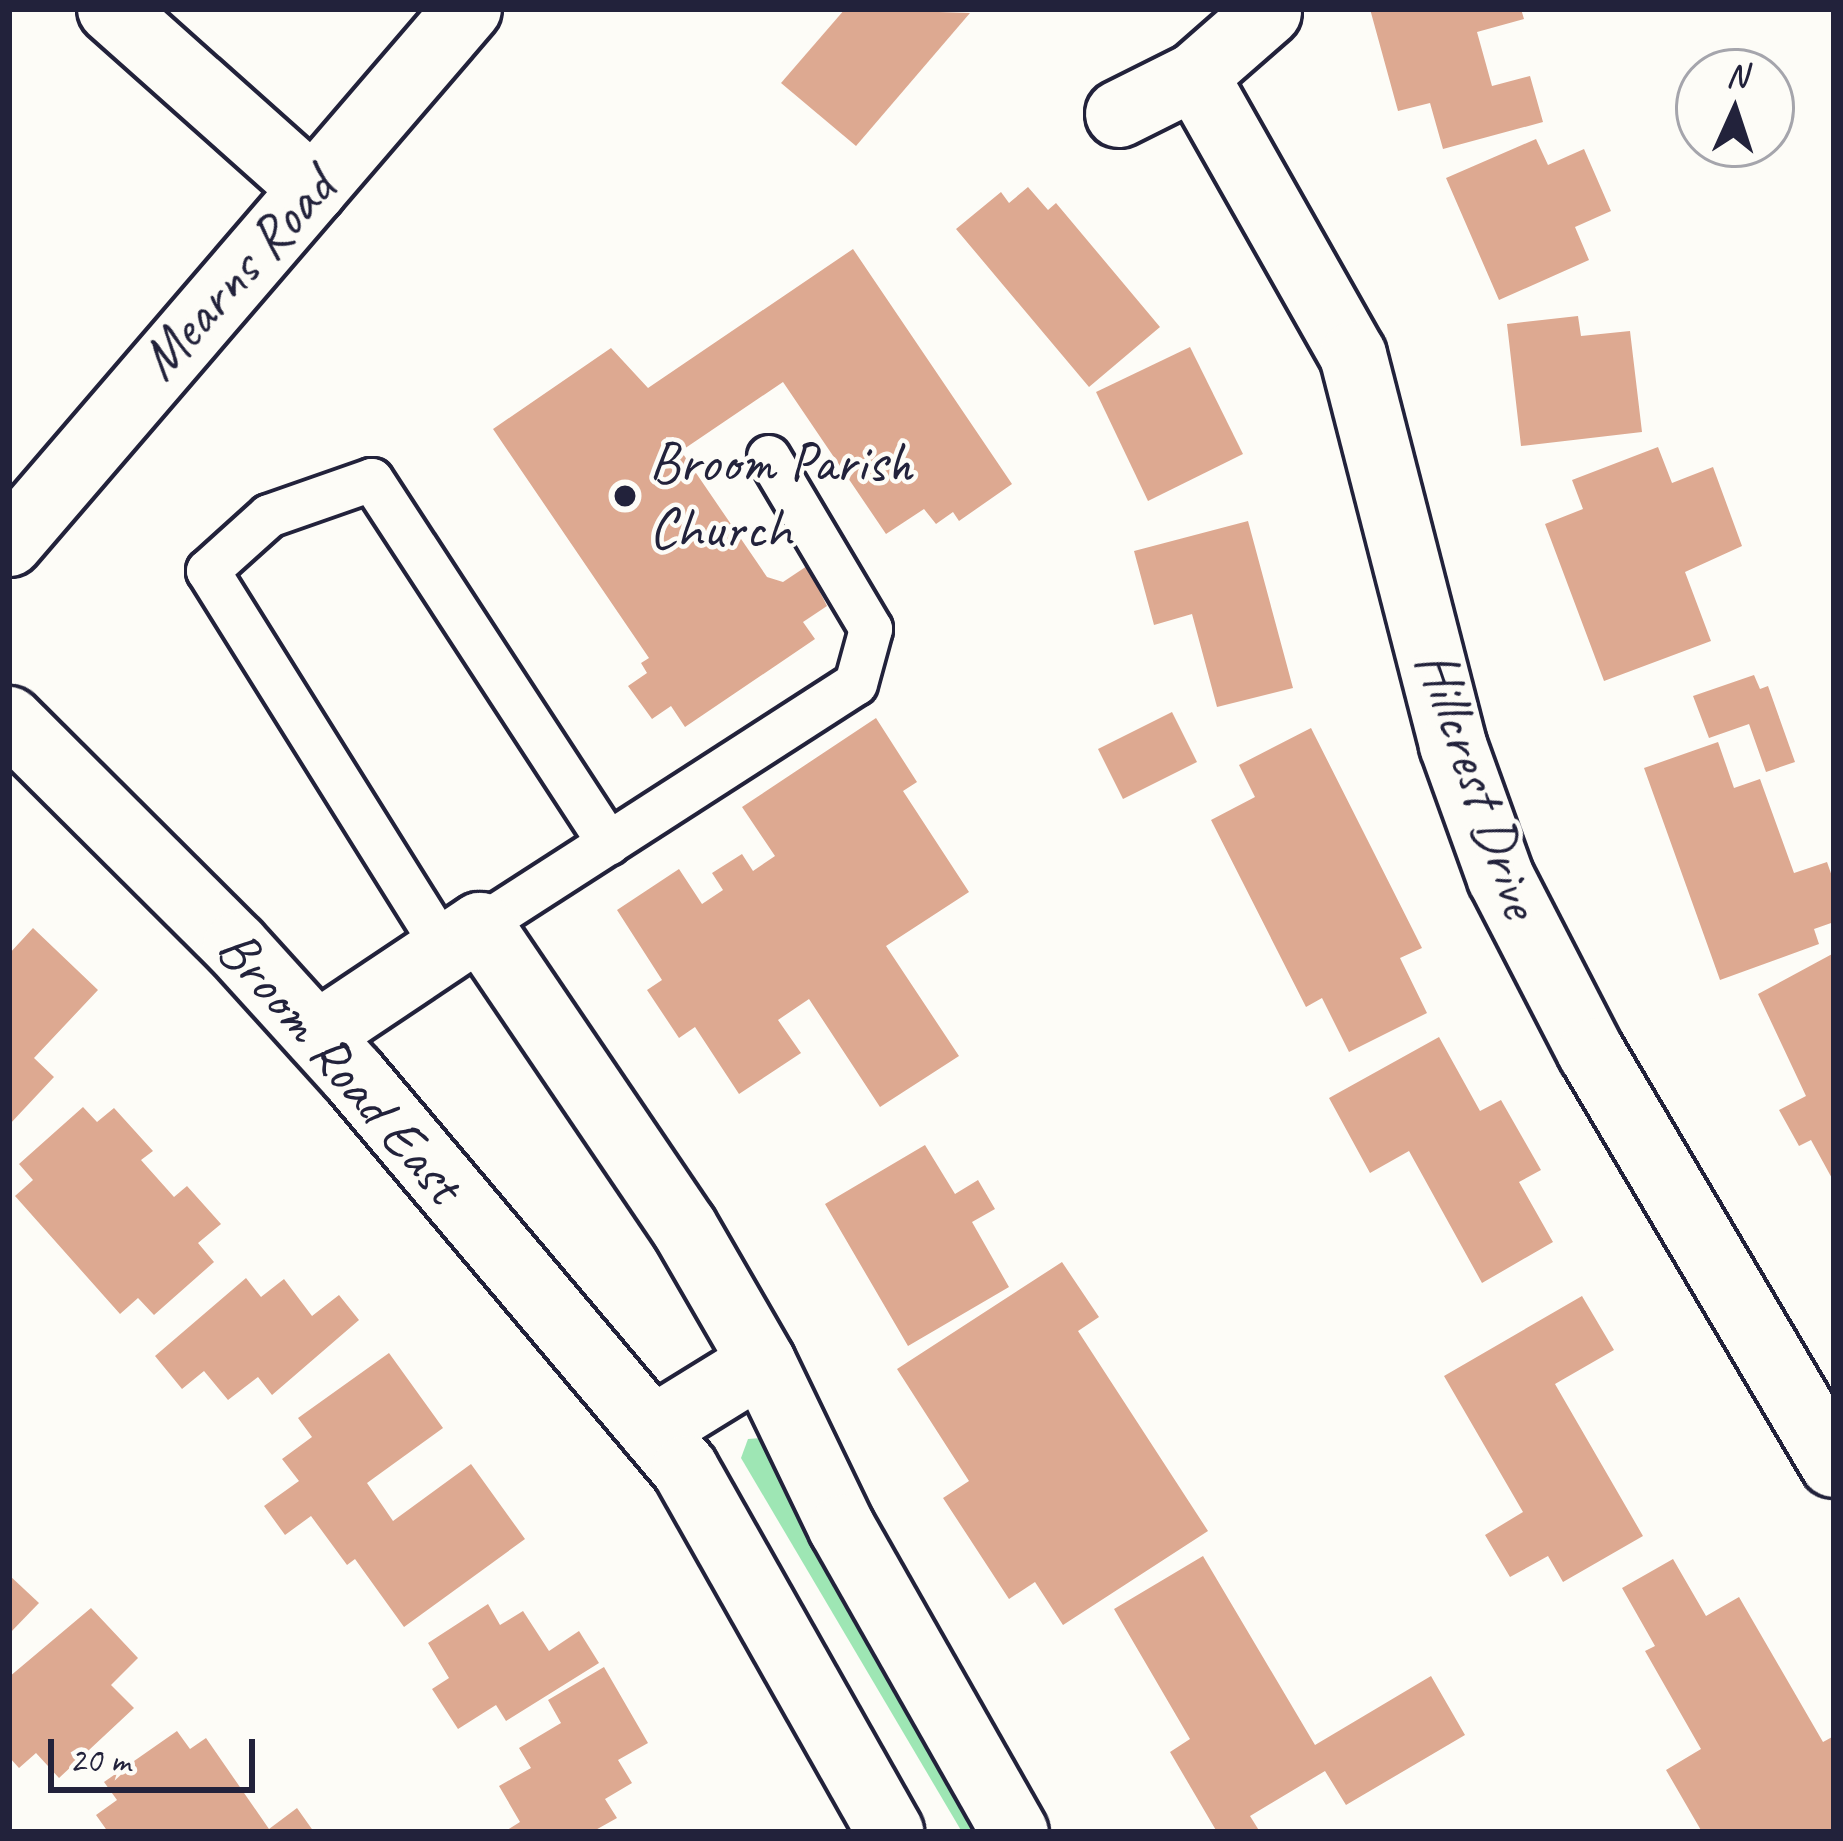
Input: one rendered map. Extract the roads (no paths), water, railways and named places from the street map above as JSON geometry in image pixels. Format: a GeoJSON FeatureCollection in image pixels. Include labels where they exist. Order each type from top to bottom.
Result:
{"type":"FeatureCollection","features":[{"type":"Feature","properties":{"kind":"street"},"geometry":{"type":"LineString","coordinates":[[111,9],[313,189]]}},
{"type":"Feature","properties":{"kind":"street","name":"Mearns Road"},"geometry":{"type":"LineString","coordinates":[[9,543],[468,9]]}},
{"type":"Feature","properties":{"kind":"street"},"geometry":{"type":"LineString","coordinates":[[1119,114],[1195,76],[1268,12]]}},
{"type":"Feature","properties":{"kind":"street","name":"Hillcrest Drive"},"geometry":{"type":"LineString","coordinates":[[1195,76],[1353,355],[1453,745],[1501,878],[1592,1052],[1834,1464]]}},
{"type":"Feature","properties":{"kind":"street","name":"Broom Road East"},"geometry":{"type":"LineString","coordinates":[[9,721],[317,1035],[685,1468],[890,1832]]}},
{"type":"Feature","properties":{"kind":"street"},"geometry":{"type":"LineString","coordinates":[[317,1035],[462,938],[684,1227],[762,1362],[842,1528],[1015,1832]]}},
{"type":"Feature","properties":{"kind":"street"},"geometry":{"type":"LineString","coordinates":[[652,1430],[762,1362]]}},
{"type":"Feature","properties":{"kind":"lane"},"geometry":{"type":"LineString","coordinates":[[609,844],[372,480],[269,516],[208,571],[462,938],[609,844],[856,684],[871,629],[769,458]]}},
{"type":"Feature","properties":{"kind":"place","name":"Broom Parish Church"},"geometry":{"type":"Point","coordinates":[625,496]}}]}
